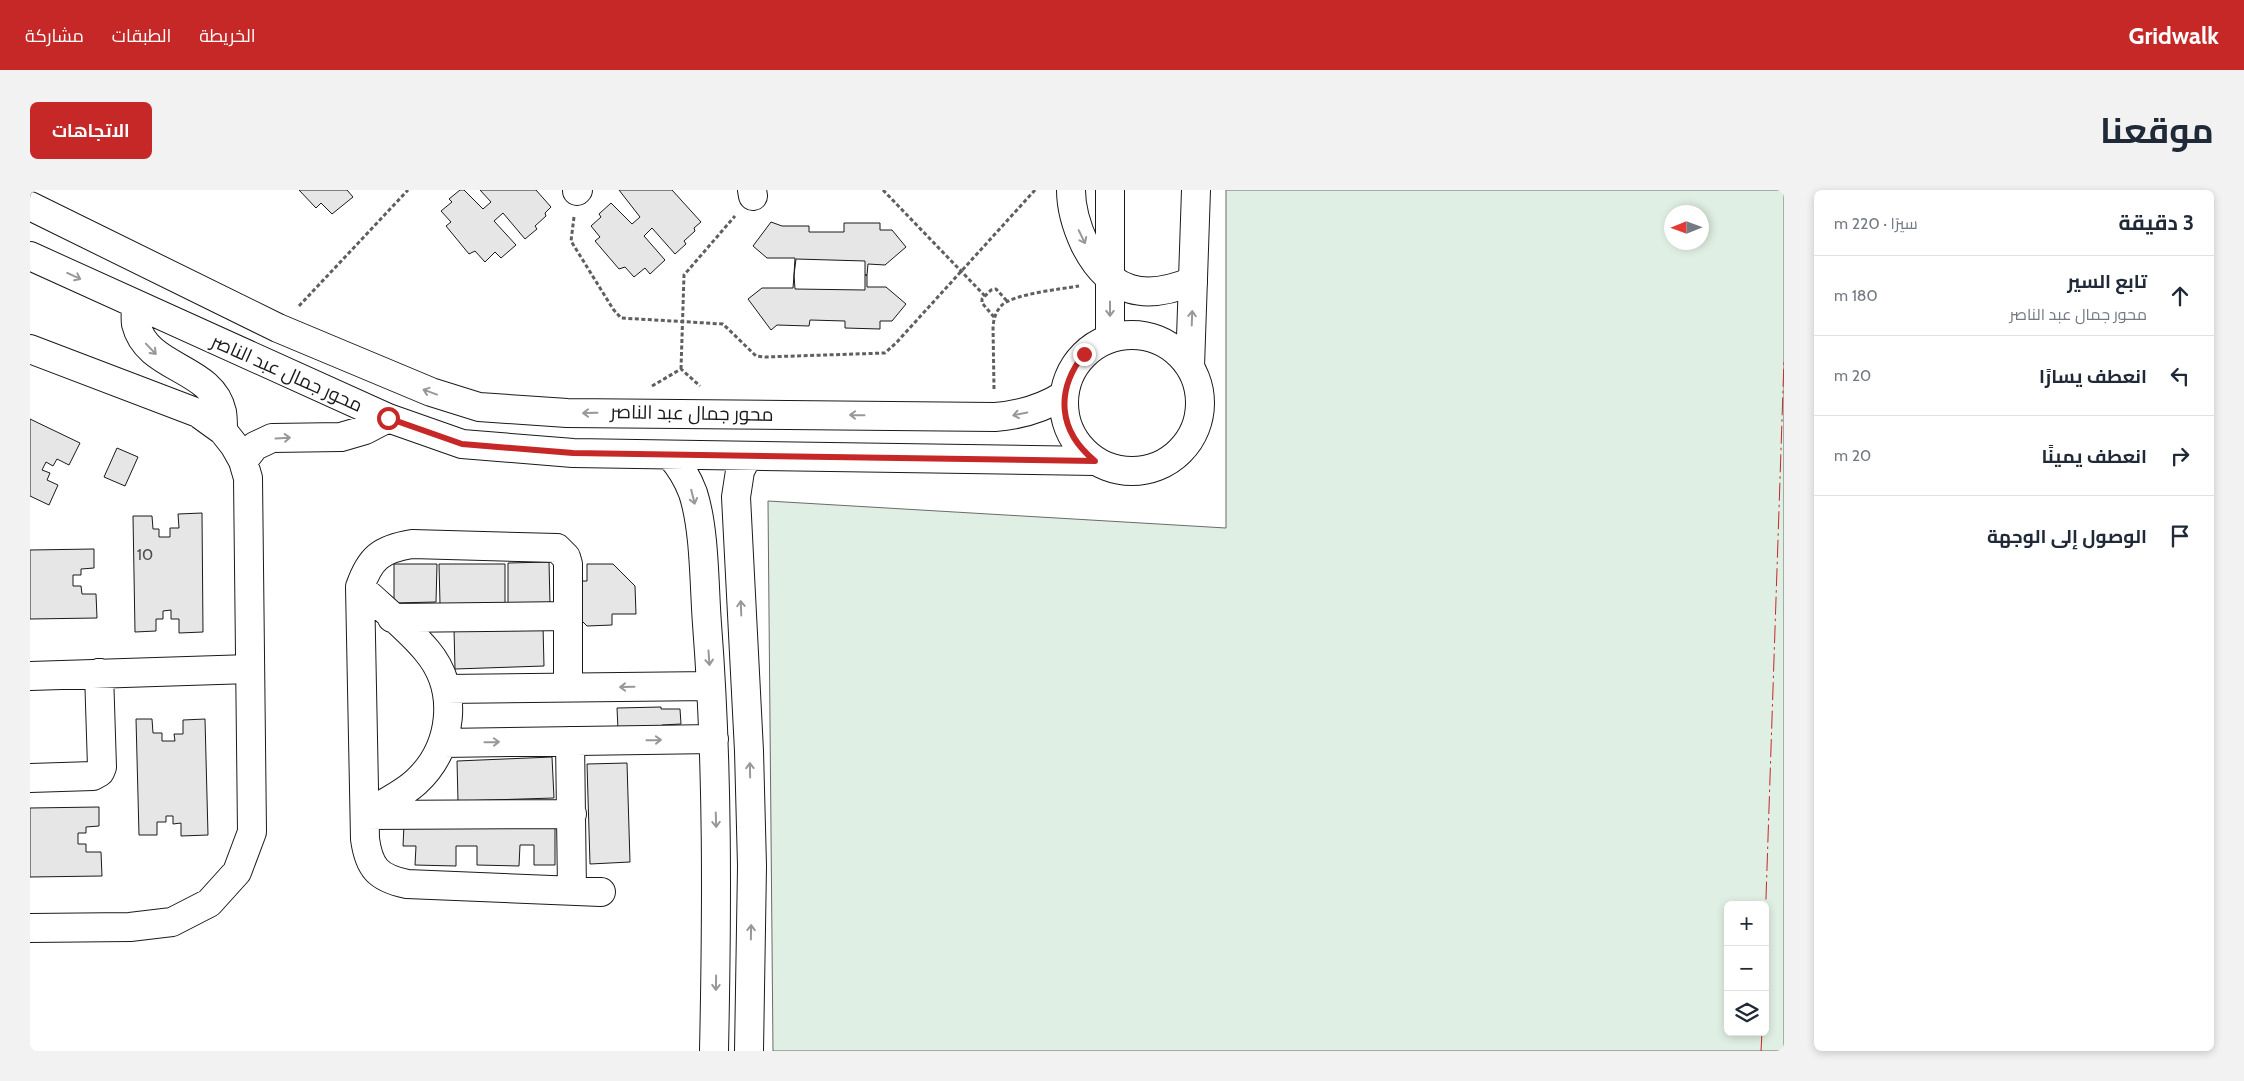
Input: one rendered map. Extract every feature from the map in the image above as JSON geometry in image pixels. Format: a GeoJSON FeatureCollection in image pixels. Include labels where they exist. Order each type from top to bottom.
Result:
{"type":"FeatureCollection","features":[{"type":"Feature","properties":{"kind":"street"},"geometry":{"type":"LineString","coordinates":[[1071,190],[1078,230],[1090,255],[1110,280],[1130,289],[1151,292],[1173,290],[1193,281]]}},
{"type":"Feature","properties":{"kind":"street"},"geometry":{"type":"LineString","coordinates":[[1110,190],[1110,338]]}},
{"type":"Feature","properties":{"kind":"street"},"geometry":{"type":"LineString","coordinates":[[1190,367],[1196,190]]}},
{"type":"Feature","properties":{"kind":"street","name":"محور جمال عبد الناصر"},"geometry":{"type":"LineString","coordinates":[[30,206],[278,328],[431,392],[479,407],[567,413],[995,417],[1031,411],[1048,405],[1064,395]]}},
{"type":"Feature","properties":{"kind":"street","name":"محور جمال عبد الناصر"},"geometry":{"type":"LineString","coordinates":[[30,256],[388,418],[462,444],[573,453],[1095,461]]}},
{"type":"Feature","properties":{"kind":"street"},"geometry":{"type":"LineString","coordinates":[[136,304],[136,323],[143,340],[155,354],[200,380],[214,394],[222,412],[223,431]]}},
{"type":"Feature","properties":{"kind":"street"},"geometry":{"type":"LineString","coordinates":[[1133,335],[1155,338],[1169,345],[1181,355],[1190,367],[1197,381],[1200,396],[1200,412],[1197,427],[1190,440],[1168,462],[1139,472],[1124,472],[1095,461],[1083,452],[1074,440],[1064,411],[1064,395],[1074,366],[1084,354],[1110,338],[1133,335]]}},
{"type":"Feature","properties":{"kind":"street"},"geometry":{"type":"LineString","coordinates":[[30,350],[198,413],[223,431],[243,461],[248,478],[252,832],[237,872],[209,903],[172,922],[130,927],[30,928]]}},
{"type":"Feature","properties":{"kind":"street"},"geometry":{"type":"LineString","coordinates":[[243,461],[255,446],[272,438],[342,437],[365,430],[388,418]]}},
{"type":"Feature","properties":{"kind":"street"},"geometry":{"type":"LineString","coordinates":[[670,455],[684,470],[693,495],[699,529],[711,686],[718,867],[714,1051]]}},
{"type":"Feature","properties":{"kind":"street"},"geometry":{"type":"LineString","coordinates":[[747,456],[740,471],[736,497],[749,751],[752,866],[749,1051]]}},
{"type":"Feature","properties":{"kind":"street"},"geometry":{"type":"LineString","coordinates":[[568,687],[568,564],[563,552],[557,548],[550,546],[412,544],[394,547],[378,556],[366,570],[360,587],[365,838],[367,856],[376,871],[390,881],[407,884],[601,892]]}},
{"type":"Feature","properties":{"kind":"street"},"geometry":{"type":"LineString","coordinates":[[360,587],[427,651],[438,669],[446,688],[448,716],[443,743],[431,765],[414,784],[365,815]]}},
{"type":"Feature","properties":{"kind":"street"},"geometry":{"type":"LineString","coordinates":[[392,618],[568,616]]}},
{"type":"Feature","properties":{"kind":"street"},"geometry":{"type":"LineString","coordinates":[[30,676],[250,669]]}},
{"type":"Feature","properties":{"kind":"street"},"geometry":{"type":"LineString","coordinates":[[30,778],[93,776],[100,772],[102,767],[99,674]]}},
{"type":"Feature","properties":{"kind":"street"},"geometry":{"type":"LineString","coordinates":[[446,688],[711,686]]}},
{"type":"Feature","properties":{"kind":"street"},"geometry":{"type":"LineString","coordinates":[[443,743],[714,739]]}},
{"type":"Feature","properties":{"kind":"street"},"geometry":{"type":"LineString","coordinates":[[570,741],[572,890]]}},
{"type":"Feature","properties":{"kind":"street"},"geometry":{"type":"LineString","coordinates":[[365,815],[572,814]]}},
{"type":"Feature","properties":{"kind":"path"},"geometry":{"type":"LineString","coordinates":[[278,328],[408,190]]}},
{"type":"Feature","properties":{"kind":"path"},"geometry":{"type":"LineString","coordinates":[[578,190],[571,241],[613,309],[622,318],[630,320],[723,324],[756,356],[784,357],[885,353],[1035,190]]}},
{"type":"Feature","properties":{"kind":"path"},"geometry":{"type":"LineString","coordinates":[[883,190],[985,296]]}},
{"type":"Feature","properties":{"kind":"path"},"geometry":{"type":"LineString","coordinates":[[681,369],[684,275],[753,193]]}},
{"type":"Feature","properties":{"kind":"path"},"geometry":{"type":"LineString","coordinates":[[995,417],[994,317],[1002,305],[1012,299],[1110,280]]}},
{"type":"Feature","properties":{"kind":"path"},"geometry":{"type":"LineString","coordinates":[[994,317],[981,301],[985,296],[991,290],[996,289],[1007,301]]}},
{"type":"Feature","properties":{"kind":"green space"},"geometry":{"type":"Polygon","coordinates":[[[1226,190],[1784,190],[1784,1051],[773,1051],[768,501],[1226,528],[1226,190]]]}},
{"type":"Feature","properties":{"kind":"building"},"geometry":{"type":"Polygon","coordinates":[[[299,190],[347,190],[353,197],[332,214],[321,203],[316,208],[299,190]]]}},
{"type":"Feature","properties":{"kind":"building"},"geometry":{"type":"Polygon","coordinates":[[[460,190],[464,190],[483,209],[491,202],[480,190],[536,190],[551,207],[545,213],[546,216],[535,226],[537,229],[525,239],[503,213],[494,221],[516,245],[501,258],[495,252],[485,262],[475,251],[469,254],[446,226],[451,222],[441,211],[452,202],[449,199],[460,190]]]}},
{"type":"Feature","properties":{"kind":"building"},"geometry":{"type":"Polygon","coordinates":[[[619,190],[672,190],[701,222],[694,228],[695,231],[684,241],[686,244],[675,254],[652,228],[644,236],[665,260],[650,274],[645,268],[634,277],[625,267],[619,269],[595,241],[600,237],[591,226],[601,217],[599,214],[611,203],[632,224],[640,217],[619,190]]]}},
{"type":"Feature","properties":{"kind":"building"},"geometry":{"type":"Polygon","coordinates":[[[771,222],[782,226],[809,226],[809,232],[844,232],[844,223],[880,223],[880,230],[892,230],[906,247],[885,265],[868,264],[867,275],[865,275],[865,261],[796,259],[794,275],[795,258],[767,258],[753,246],[771,222]]]}},
{"type":"Feature","properties":{"kind":"building"},"geometry":{"type":"Polygon","coordinates":[[[794,275],[795,289],[865,290],[865,275],[867,275],[867,287],[886,287],[906,304],[892,321],[880,321],[880,329],[845,328],[845,321],[810,320],[809,326],[777,325],[771,330],[748,299],[762,288],[793,288],[794,275]]]}},
{"type":"Feature","properties":{"kind":"building"},"geometry":{"type":"Polygon","coordinates":[[[30,419],[80,443],[69,465],[57,459],[53,466],[46,462],[42,470],[50,473],[47,480],[58,485],[49,505],[30,496],[30,419]]]}},
{"type":"Feature","properties":{"kind":"building"},"geometry":{"type":"Polygon","coordinates":[[[117,448],[138,457],[125,486],[104,477],[117,448]]]}},
{"type":"Feature","properties":{"kind":"building"},"geometry":{"type":"Polygon","coordinates":[[[202,513],[203,632],[179,633],[179,619],[171,619],[171,610],[163,611],[163,619],[156,619],[156,631],[135,632],[133,516],[152,516],[153,529],[159,529],[159,537],[170,537],[170,528],[179,528],[178,514],[202,513]]]}},
{"type":"Feature","properties":{"kind":"building"},"geometry":{"type":"Polygon","coordinates":[[[94,549],[94,568],[81,569],[81,575],[73,575],[73,586],[81,586],[82,594],[96,594],[97,618],[30,619],[30,550],[94,549]]]}},
{"type":"Feature","properties":{"kind":"building"},"geometry":{"type":"Polygon","coordinates":[[[549,562],[550,604],[508,604],[508,563],[549,562]]]}},
{"type":"Feature","properties":{"kind":"building"},"geometry":{"type":"Polygon","coordinates":[[[394,564],[437,564],[436,602],[394,603],[394,564]]]}},
{"type":"Feature","properties":{"kind":"building"},"geometry":{"type":"Polygon","coordinates":[[[439,564],[505,564],[505,603],[440,604],[439,564]]]}},
{"type":"Feature","properties":{"kind":"building"},"geometry":{"type":"Polygon","coordinates":[[[587,564],[613,564],[635,586],[636,614],[612,614],[612,625],[587,626],[575,614],[575,581],[587,581],[587,564]]]}},
{"type":"Feature","properties":{"kind":"building"},"geometry":{"type":"Polygon","coordinates":[[[543,626],[544,666],[455,669],[454,629],[543,626]]]}},
{"type":"Feature","properties":{"kind":"building"},"geometry":{"type":"Polygon","coordinates":[[[661,707],[661,709],[680,709],[681,724],[662,725],[662,728],[618,729],[617,708],[661,707]]]}},
{"type":"Feature","properties":{"kind":"building"},"geometry":{"type":"Polygon","coordinates":[[[136,719],[152,719],[153,733],[162,733],[162,741],[175,741],[174,734],[183,734],[183,720],[205,719],[208,835],[181,836],[181,823],[173,824],[173,816],[166,816],[166,822],[157,822],[157,835],[139,835],[136,719]]]}},
{"type":"Feature","properties":{"kind":"building"},"geometry":{"type":"Polygon","coordinates":[[[552,757],[554,798],[458,801],[457,761],[552,757]]]}},
{"type":"Feature","properties":{"kind":"building"},"geometry":{"type":"Polygon","coordinates":[[[627,763],[630,862],[590,864],[587,764],[627,763]]]}},
{"type":"Feature","properties":{"kind":"building"},"geometry":{"type":"Polygon","coordinates":[[[99,807],[99,826],[86,827],[86,833],[78,833],[78,844],[86,844],[86,852],[101,852],[102,876],[30,877],[30,808],[99,807]]]}},
{"type":"Feature","properties":{"kind":"building"},"geometry":{"type":"Polygon","coordinates":[[[404,825],[555,826],[555,865],[534,865],[534,845],[520,845],[519,866],[477,865],[477,846],[456,846],[456,866],[415,865],[416,846],[403,846],[404,825]]]}},
{"type":"Feature","properties":{"kind":"power"},"geometry":{"type":"LineString","coordinates":[[1766,901],[1784,360]]}},
{"type":"Feature","properties":{"kind":"power"},"geometry":{"type":"LineString","coordinates":[[1761,1051],[1762,1036]]}},
{"type":"Feature","properties":{"kind":"route"},"geometry":{"type":"LineString","coordinates":[[388,418],[462,444],[573,453],[1095,461],[1083,452],[1074,440],[1064,411],[1064,395],[1068,380],[1074,366],[1084,354]]}}]}
